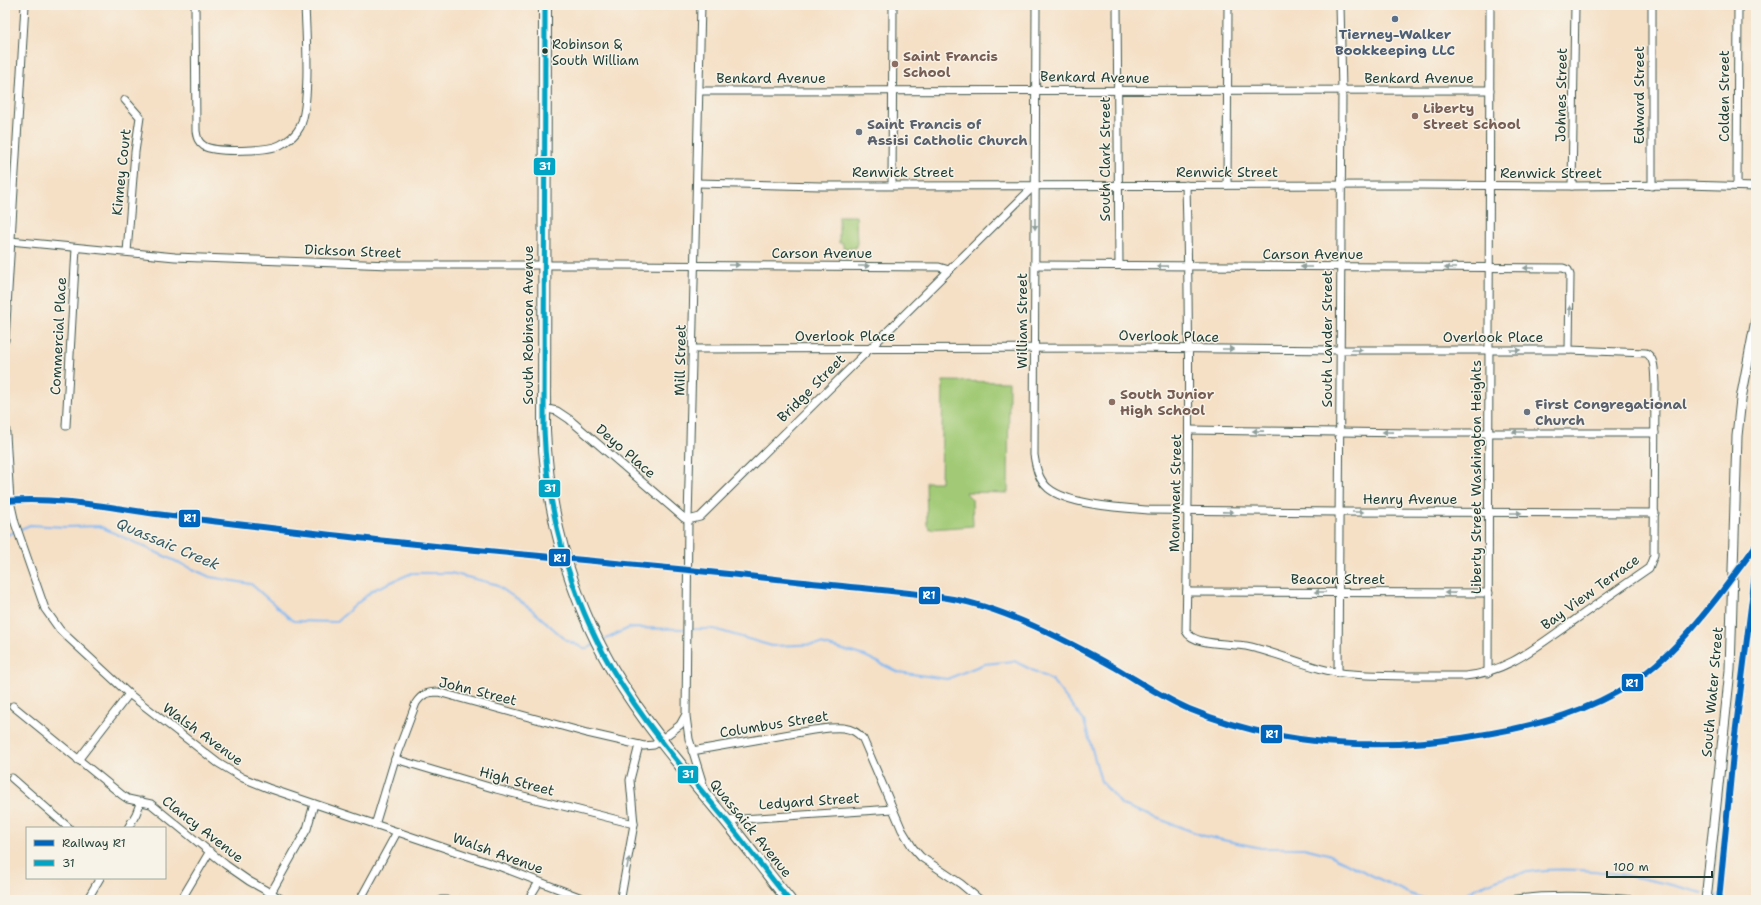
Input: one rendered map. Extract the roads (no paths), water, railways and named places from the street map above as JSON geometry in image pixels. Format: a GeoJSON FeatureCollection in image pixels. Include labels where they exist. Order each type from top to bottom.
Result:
{"type":"FeatureCollection","features":[{"type":"Feature","properties":{"kind":"highway","name":"South Robinson Avenue"},"geometry":{"type":"LineString","coordinates":[[545,5],[543,266],[546,466],[554,518],[572,582],[595,637]]}},
{"type":"Feature","properties":{"kind":"highway","name":"Quassaick Avenue"},"geometry":{"type":"LineString","coordinates":[[595,637],[612,669],[638,710],[660,740],[789,900]]}},
{"type":"Feature","properties":{"kind":"street"},"geometry":{"type":"LineString","coordinates":[[5,340],[25,5]]}},
{"type":"Feature","properties":{"kind":"street"},"geometry":{"type":"LineString","coordinates":[[195,5],[196,131],[198,140],[205,146],[212,149],[268,149],[280,145],[294,136],[299,128],[305,110],[305,5]]}},
{"type":"Feature","properties":{"kind":"street","name":"Mill Street"},"geometry":{"type":"LineString","coordinates":[[686,716],[688,520],[701,5]]}},
{"type":"Feature","properties":{"kind":"street"},"geometry":{"type":"LineString","coordinates":[[892,185],[893,5]]}},
{"type":"Feature","properties":{"kind":"street","name":"William Street"},"geometry":{"type":"LineString","coordinates":[[1036,5],[1034,454],[1036,470],[1048,488],[1058,495],[1070,500],[1122,508],[1189,511]]}},
{"type":"Feature","properties":{"kind":"street","name":"South Clark Street"},"geometry":{"type":"LineString","coordinates":[[1117,5],[1119,265]]}},
{"type":"Feature","properties":{"kind":"street"},"geometry":{"type":"LineString","coordinates":[[1227,185],[1228,5]]}},
{"type":"Feature","properties":{"kind":"street","name":"South Lander Street"},"geometry":{"type":"LineString","coordinates":[[1338,673],[1342,91],[1340,5]]}},
{"type":"Feature","properties":{"kind":"street","name":"Liberty Street Washington Heights"},"geometry":{"type":"LineString","coordinates":[[1488,673],[1490,5]]}},
{"type":"Feature","properties":{"kind":"street","name":"Johnes Street"},"geometry":{"type":"LineString","coordinates":[[1572,186],[1575,5]]}},
{"type":"Feature","properties":{"kind":"street","name":"Edward Street"},"geometry":{"type":"LineString","coordinates":[[1652,5],[1652,186]]}},
{"type":"Feature","properties":{"kind":"street","name":"Colden Street"},"geometry":{"type":"LineString","coordinates":[[1737,186],[1738,5]]}},
{"type":"Feature","properties":{"kind":"street","name":"Benkard Avenue"},"geometry":{"type":"LineString","coordinates":[[700,91],[1490,90]]}},
{"type":"Feature","properties":{"kind":"street","name":"Kinney Court"},"geometry":{"type":"LineString","coordinates":[[124,100],[140,117],[135,152],[127,252]]}},
{"type":"Feature","properties":{"kind":"street","name":"Renwick Street"},"geometry":{"type":"LineString","coordinates":[[697,183],[821,186],[1118,184],[1756,187]]}},
{"type":"Feature","properties":{"kind":"street","name":"Bridge Street"},"geometry":{"type":"LineString","coordinates":[[688,520],[700,517],[1035,185]]}},
{"type":"Feature","properties":{"kind":"street","name":"Monument Street"},"geometry":{"type":"LineString","coordinates":[[1186,185],[1189,430],[1189,511],[1186,592],[1187,634]]}},
{"type":"Feature","properties":{"kind":"street","name":"Dickson Street"},"geometry":{"type":"LineString","coordinates":[[10,241],[174,257],[279,262],[390,265],[695,265]]}},
{"type":"Feature","properties":{"kind":"street","name":"Commercial Place"},"geometry":{"type":"LineString","coordinates":[[66,426],[76,248]]}},
{"type":"Feature","properties":{"kind":"street","name":"Carson Avenue"},"geometry":{"type":"LineString","coordinates":[[695,265],[939,267],[949,270]]}},
{"type":"Feature","properties":{"kind":"street","name":"Carson Avenue"},"geometry":{"type":"LineString","coordinates":[[1035,266],[1119,265],[1188,267],[1563,268],[1568,270],[1570,275],[1570,350]]}},
{"type":"Feature","properties":{"kind":"street","name":"South Water Street"},"geometry":{"type":"LineString","coordinates":[[1706,900],[1730,670],[1737,436],[1741,399],[1756,320]]}},
{"type":"Feature","properties":{"kind":"street","name":"Overlook Place"},"geometry":{"type":"LineString","coordinates":[[693,349],[1035,348],[1570,350],[1646,353]]}},
{"type":"Feature","properties":{"kind":"street","name":"Bay View Terrace"},"geometry":{"type":"LineString","coordinates":[[1187,634],[1200,641],[1245,646],[1338,673],[1351,674],[1465,676],[1488,673],[1499,669],[1526,654],[1649,568],[1654,555],[1655,433],[1654,366],[1651,356],[1646,353]]}},
{"type":"Feature","properties":{"kind":"street","name":"Deyo Place"},"geometry":{"type":"LineString","coordinates":[[544,408],[557,411],[569,419],[648,488],[688,520]]}},
{"type":"Feature","properties":{"kind":"street","name":"Walsh Avenue"},"geometry":{"type":"LineString","coordinates":[[5,418],[10,501],[20,540],[45,609],[60,630],[128,694],[218,763],[236,774],[268,788],[501,867],[587,900]]}},
{"type":"Feature","properties":{"kind":"street"},"geometry":{"type":"LineString","coordinates":[[1189,430],[1655,433]]}},
{"type":"Feature","properties":{"kind":"street","name":"Henry Avenue"},"geometry":{"type":"LineString","coordinates":[[1189,511],[1654,513]]}},
{"type":"Feature","properties":{"kind":"street","name":"Beacon Street"},"geometry":{"type":"LineString","coordinates":[[1186,592],[1488,593]]}},
{"type":"Feature","properties":{"kind":"street","name":"John Street"},"geometry":{"type":"LineString","coordinates":[[375,825],[395,759],[416,703],[421,696],[429,692],[438,692],[639,745],[650,746],[660,740]]}},
{"type":"Feature","properties":{"kind":"street"},"geometry":{"type":"LineString","coordinates":[[78,760],[128,694]]}},
{"type":"Feature","properties":{"kind":"street","name":"Clancy Avenue"},"geometry":{"type":"LineString","coordinates":[[13,706],[122,795],[128,799],[151,804],[238,873],[283,900]]}},
{"type":"Feature","properties":{"kind":"street"},"geometry":{"type":"LineString","coordinates":[[660,740],[680,725],[686,716]]}},
{"type":"Feature","properties":{"kind":"street"},"geometry":{"type":"LineString","coordinates":[[686,716],[692,751],[707,797]]}},
{"type":"Feature","properties":{"kind":"street","name":"Columbus Street"},"geometry":{"type":"LineString","coordinates":[[692,751],[813,730],[844,728],[853,730],[863,739],[893,809]]}},
{"type":"Feature","properties":{"kind":"street"},"geometry":{"type":"LineString","coordinates":[[618,900],[622,890],[634,824],[630,780],[639,745]]}},
{"type":"Feature","properties":{"kind":"street","name":"High Street"},"geometry":{"type":"LineString","coordinates":[[395,759],[496,789],[634,824]]}},
{"type":"Feature","properties":{"kind":"street"},"geometry":{"type":"LineString","coordinates":[[12,778],[68,827]]}},
{"type":"Feature","properties":{"kind":"street"},"geometry":{"type":"LineString","coordinates":[[129,827],[141,801]]}},
{"type":"Feature","properties":{"kind":"street"},"geometry":{"type":"LineString","coordinates":[[267,900],[307,829],[314,804]]}},
{"type":"Feature","properties":{"kind":"street"},"geometry":{"type":"LineString","coordinates":[[893,809],[902,830],[913,848],[921,857],[961,884],[980,900]]}},
{"type":"Feature","properties":{"kind":"street","name":"Ledyard Street"},"geometry":{"type":"LineString","coordinates":[[726,820],[893,809]]}},
{"type":"Feature","properties":{"kind":"street"},"geometry":{"type":"LineString","coordinates":[[360,900],[397,832]]}},
{"type":"Feature","properties":{"kind":"street"},"geometry":{"type":"LineString","coordinates":[[181,900],[210,851]]}},
{"type":"Feature","properties":{"kind":"street"},"geometry":{"type":"LineString","coordinates":[[88,900],[99,879]]}},
{"type":"Feature","properties":{"kind":"street"},"geometry":{"type":"LineString","coordinates":[[528,900],[539,882]]}},
{"type":"Feature","properties":{"kind":"street"},"geometry":{"type":"LineString","coordinates":[[1509,900],[1571,895],[1633,900]]}},
{"type":"Feature","properties":{"kind":"street"},"geometry":{"type":"LineString","coordinates":[[441,900],[446,900]]}},
{"type":"Feature","properties":{"kind":"waterway","name":"Quassaic Creek"},"geometry":{"type":"LineString","coordinates":[[5,536],[30,525],[66,527],[99,526],[210,577],[251,584],[293,621],[336,622],[373,590],[412,573],[451,573],[495,584],[531,609],[566,640],[586,649],[594,645]]}},
{"type":"Feature","properties":{"kind":"waterway","name":"Quassaic Creek"},"geometry":{"type":"LineString","coordinates":[[602,641],[629,628],[684,629]]}},
{"type":"Feature","properties":{"kind":"waterway","name":"Quassaic Creek"},"geometry":{"type":"LineString","coordinates":[[689,629],[714,629],[772,646],[821,644],[865,656],[898,672],[947,679],[984,664],[1014,661],[1052,680],[1084,721],[1101,781],[1122,805],[1204,836],[1261,848],[1304,848],[1328,854],[1410,894],[1428,900]]}},
{"type":"Feature","properties":{"kind":"waterway","name":"Quassaic Creek"},"geometry":{"type":"LineString","coordinates":[[1452,900],[1501,878],[1532,871],[1556,870],[1606,872],[1656,881],[1703,893]]}},
{"type":"Feature","properties":{"kind":"waterway","name":"Quassaic Creek"},"geometry":{"type":"LineString","coordinates":[[1710,895],[1728,900]]}},
{"type":"Feature","properties":{"kind":"rail line","name":"R1"},"geometry":{"type":"LineString","coordinates":[[5,501],[47,500],[88,504],[198,519],[376,540],[751,576],[953,599],[973,603],[1037,627],[1098,658],[1179,705],[1225,722],[1263,732],[1301,739],[1339,743],[1377,744],[1416,743],[1454,739],[1511,729],[1547,721],[1565,715],[1582,709],[1616,693],[1632,683],[1670,652],[1713,603],[1756,545]]}},
{"type":"Feature","properties":{"kind":"rail line","name":"R1"},"geometry":{"type":"LineString","coordinates":[[1719,900],[1734,743],[1756,566]]}},
{"type":"Feature","properties":{"kind":"place","name":"Tierney-Walker Bookkeeping LLC"},"geometry":{"type":"Point","coordinates":[1395,19]}},
{"type":"Feature","properties":{"kind":"place","name":"Robinson & South William"},"geometry":{"type":"Point","coordinates":[545,51]}},
{"type":"Feature","properties":{"kind":"place","name":"Saint Francis School"},"geometry":{"type":"Point","coordinates":[895,64]}},
{"type":"Feature","properties":{"kind":"place","name":"Liberty Street School"},"geometry":{"type":"Point","coordinates":[1415,116]}},
{"type":"Feature","properties":{"kind":"place","name":"Saint Francis of Assisi Catholic Church"},"geometry":{"type":"Point","coordinates":[859,132]}},
{"type":"Feature","properties":{"kind":"place","name":"South Junior High School"},"geometry":{"type":"Point","coordinates":[1112,402]}},
{"type":"Feature","properties":{"kind":"place","name":"First Congregational Church"},"geometry":{"type":"Point","coordinates":[1527,412]}}]}
